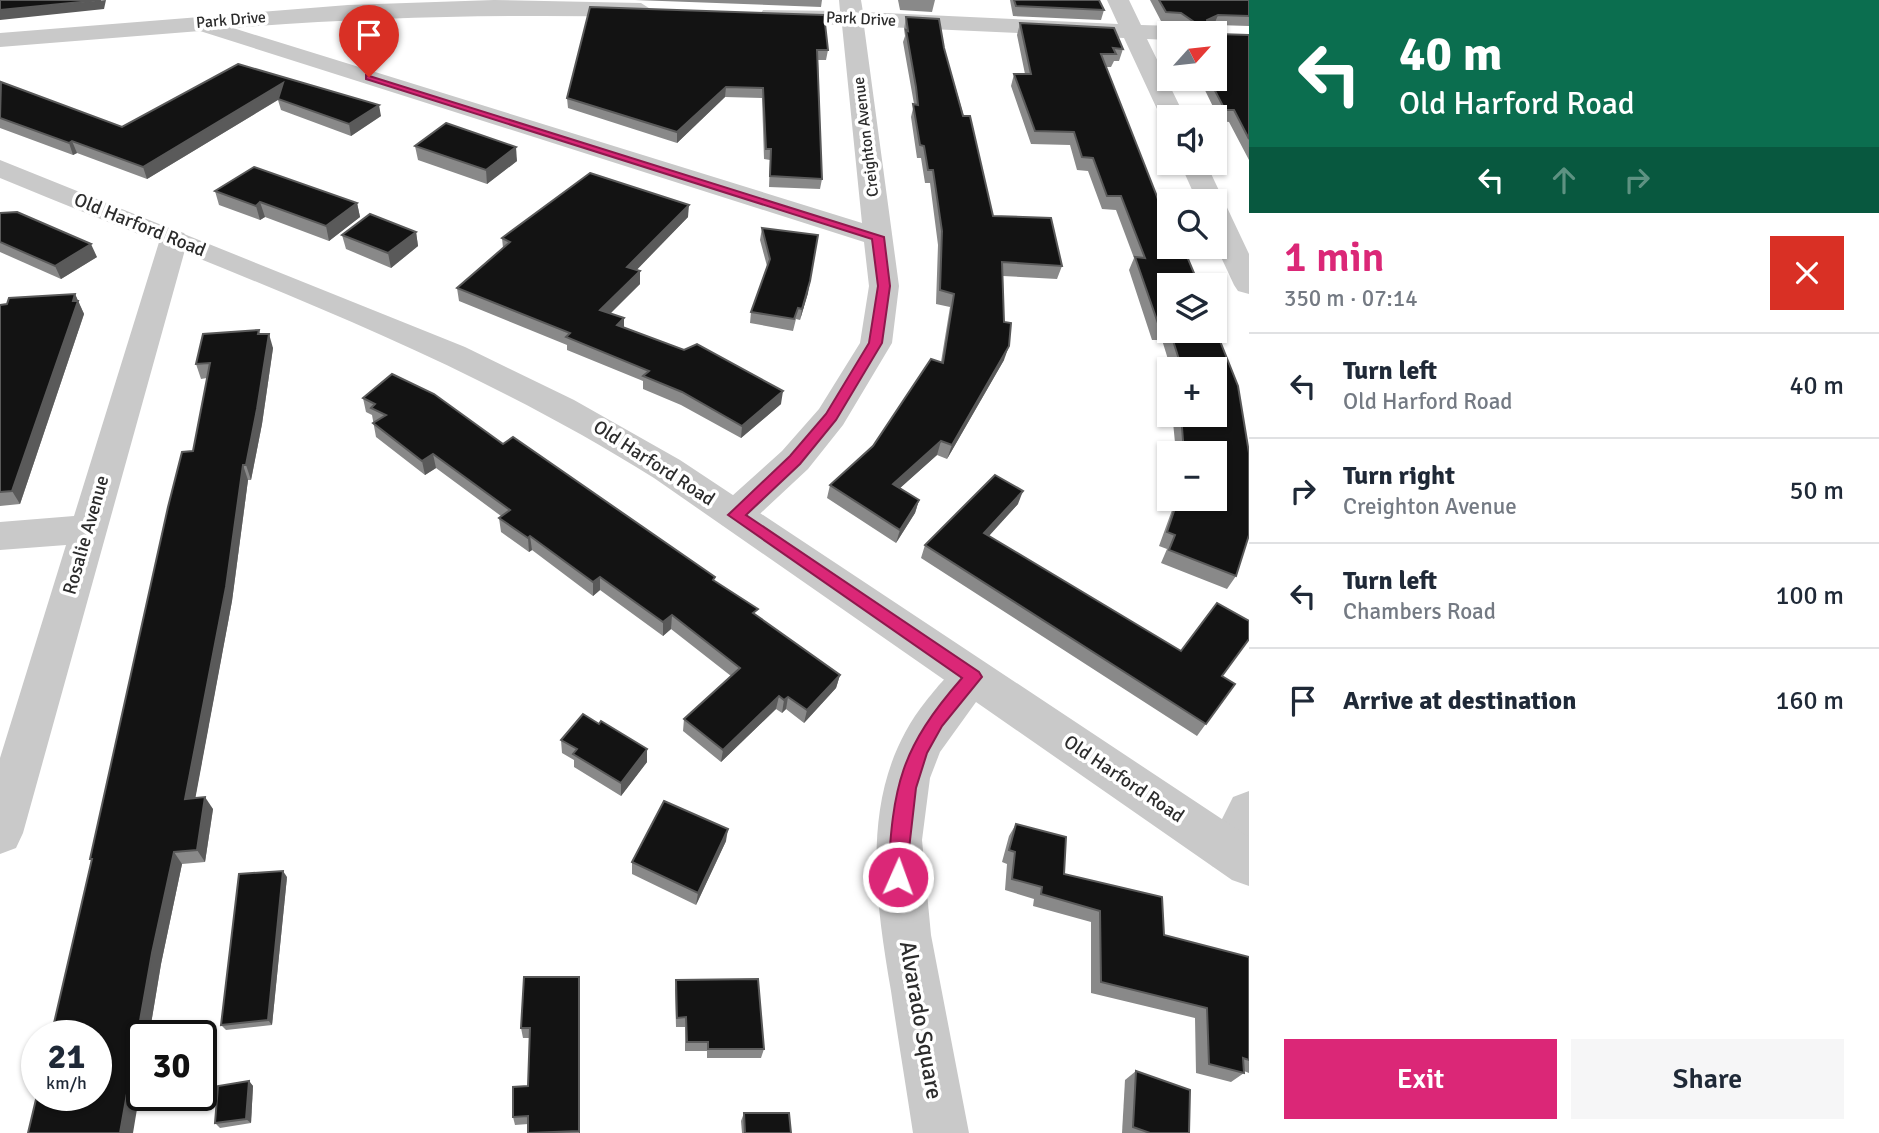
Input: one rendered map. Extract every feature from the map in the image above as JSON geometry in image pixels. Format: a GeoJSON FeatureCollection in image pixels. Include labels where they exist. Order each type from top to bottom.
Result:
{"type":"FeatureCollection","features":[{"type":"Feature","properties":{"kind":"street"},"geometry":{"type":"LineString","coordinates":[[198,22],[245,0]]}},
{"type":"Feature","properties":{"kind":"street"},"geometry":{"type":"LineString","coordinates":[[1118,0],[1166,105]]}},
{"type":"Feature","properties":{"kind":"street","name":"Park Drive"},"geometry":{"type":"LineString","coordinates":[[0,40],[198,22],[422,8],[660,11]]}},
{"type":"Feature","properties":{"kind":"street","name":"Park Drive"},"geometry":{"type":"LineString","coordinates":[[742,14],[851,9],[1157,33]]}},
{"type":"Feature","properties":{"kind":"street","name":"Creighton Avenue"},"geometry":{"type":"LineString","coordinates":[[735,515],[795,460],[831,417],[876,343],[884,286],[851,9]]}},
{"type":"Feature","properties":{"kind":"street"},"geometry":{"type":"LineString","coordinates":[[198,22],[236,38],[318,61],[878,237]]}},
{"type":"Feature","properties":{"kind":"street","name":"Old Harford Road"},"geometry":{"type":"LineString","coordinates":[[0,168],[502,375],[631,446],[973,677],[1242,843]]}},
{"type":"Feature","properties":{"kind":"street"},"geometry":{"type":"LineString","coordinates":[[1227,238],[1249,285]]}},
{"type":"Feature","properties":{"kind":"street","name":"Rosalie Avenue"},"geometry":{"type":"LineString","coordinates":[[0,832],[174,239]]}},
{"type":"Feature","properties":{"kind":"street"},"geometry":{"type":"LineString","coordinates":[[0,536],[87,529]]}},
{"type":"Feature","properties":{"kind":"street","name":"Alvarado Square"},"geometry":{"type":"LineString","coordinates":[[941,1133],[898,877],[900,829],[906,788],[919,750],[936,721],[973,677]]}},
{"type":"Feature","properties":{"kind":"building"},"geometry":{"type":"Polygon","coordinates":[[[0,0],[101,0],[0,10],[0,0]]]}},
{"type":"Feature","properties":{"kind":"building"},"geometry":{"type":"Polygon","coordinates":[[[1014,0],[1099,0],[1104,10],[1016,6],[1014,0]]]}},
{"type":"Feature","properties":{"kind":"building"},"geometry":{"type":"Polygon","coordinates":[[[1159,0],[1249,0],[1249,16],[1218,15],[1207,21],[1193,21],[1181,13],[1166,12],[1159,0]]]}},
{"type":"Feature","properties":{"kind":"building"},"geometry":{"type":"Polygon","coordinates":[[[590,7],[824,15],[828,50],[817,50],[822,179],[770,176],[771,149],[766,149],[763,88],[726,87],[677,132],[567,98],[590,7]]]}},
{"type":"Feature","properties":{"kind":"building"},"geometry":{"type":"Polygon","coordinates":[[[906,17],[939,19],[944,48],[963,116],[970,116],[993,216],[1051,218],[1062,266],[1002,262],[1004,322],[1011,323],[1009,346],[952,445],[941,441],[893,484],[919,500],[900,530],[830,485],[873,446],[931,359],[943,363],[954,294],[940,290],[942,231],[933,170],[928,170],[924,146],[920,145],[913,104],[918,105],[906,17]]]}},
{"type":"Feature","properties":{"kind":"building"},"geometry":{"type":"Polygon","coordinates":[[[1020,23],[1114,28],[1123,49],[1113,48],[1116,54],[1101,54],[1157,197],[1157,259],[1188,259],[1194,273],[1157,273],[1157,320],[1135,257],[1145,258],[1121,196],[1107,196],[1093,158],[1082,157],[1074,132],[1035,131],[1014,74],[1031,74],[1020,23]]]}},
{"type":"Feature","properties":{"kind":"building"},"geometry":{"type":"Polygon","coordinates":[[[1227,34],[1249,35],[1249,139],[1234,110],[1227,110],[1227,105],[1222,105],[1215,91],[1227,91],[1227,34]]]}},
{"type":"Feature","properties":{"kind":"building"},"geometry":{"type":"Polygon","coordinates":[[[238,64],[379,105],[349,124],[278,99],[283,83],[143,167],[0,118],[1,82],[122,127],[238,64]]]}},
{"type":"Feature","properties":{"kind":"building"},"geometry":{"type":"Polygon","coordinates":[[[446,123],[516,147],[486,170],[415,146],[446,123]]]}},
{"type":"Feature","properties":{"kind":"building"},"geometry":{"type":"Polygon","coordinates":[[[254,167],[357,203],[326,226],[260,202],[256,206],[215,191],[254,167]]]}},
{"type":"Feature","properties":{"kind":"building"},"geometry":{"type":"Polygon","coordinates":[[[590,173],[689,205],[627,267],[640,271],[600,310],[624,318],[617,325],[684,350],[697,344],[783,391],[742,426],[682,392],[643,376],[649,371],[566,337],[570,333],[457,288],[510,242],[502,238],[590,173]]]}},
{"type":"Feature","properties":{"kind":"building"},"geometry":{"type":"Polygon","coordinates":[[[17,212],[91,244],[55,266],[0,242],[0,213],[17,212]]]}},
{"type":"Feature","properties":{"kind":"building"},"geometry":{"type":"Polygon","coordinates":[[[370,214],[416,232],[388,253],[342,235],[370,214]]]}},
{"type":"Feature","properties":{"kind":"building"},"geometry":{"type":"Polygon","coordinates":[[[762,228],[818,235],[802,309],[798,308],[794,319],[751,312],[770,259],[762,228]]]}},
{"type":"Feature","properties":{"kind":"building"},"geometry":{"type":"Polygon","coordinates":[[[75,294],[73,301],[78,301],[12,491],[0,492],[0,305],[7,304],[9,298],[75,294]]]}},
{"type":"Feature","properties":{"kind":"building"},"geometry":{"type":"Polygon","coordinates":[[[259,330],[258,334],[269,334],[246,465],[243,465],[226,587],[185,799],[205,797],[197,850],[174,852],[140,1020],[126,1020],[126,1099],[120,1133],[28,1133],[33,1111],[112,1111],[112,1020],[55,1020],[168,507],[182,452],[193,451],[210,363],[196,364],[203,334],[259,330]]]}},
{"type":"Feature","properties":{"kind":"building"},"geometry":{"type":"Polygon","coordinates":[[[1174,343],[1221,343],[1226,357],[1178,357],[1174,343]]]}},
{"type":"Feature","properties":{"kind":"building"},"geometry":{"type":"Polygon","coordinates":[[[1227,358],[1238,386],[1249,453],[1249,535],[1236,576],[1169,550],[1175,535],[1167,532],[1174,511],[1227,511],[1227,441],[1183,441],[1182,427],[1227,427],[1227,358]]]}},
{"type":"Feature","properties":{"kind":"building"},"geometry":{"type":"Polygon","coordinates":[[[392,374],[434,394],[503,444],[513,437],[715,577],[713,580],[758,609],[753,613],[840,675],[807,710],[788,697],[784,700],[779,696],[723,750],[684,719],[740,668],[672,615],[663,622],[600,577],[593,582],[530,536],[528,538],[499,518],[510,510],[433,454],[422,461],[373,423],[386,415],[371,408],[375,404],[363,398],[392,374]]]}},
{"type":"Feature","properties":{"kind":"building"},"geometry":{"type":"Polygon","coordinates":[[[995,475],[1023,491],[984,533],[1181,651],[1217,603],[1249,621],[1249,639],[1222,676],[1235,684],[1206,724],[925,545],[995,475]]]}},
{"type":"Feature","properties":{"kind":"building"},"geometry":{"type":"Polygon","coordinates":[[[583,714],[599,724],[601,721],[647,749],[621,783],[573,754],[577,749],[561,740],[583,714]]]}},
{"type":"Feature","properties":{"kind":"building"},"geometry":{"type":"Polygon","coordinates":[[[664,801],[728,829],[698,893],[632,862],[664,801]]]}},
{"type":"Feature","properties":{"kind":"building"},"geometry":{"type":"Polygon","coordinates":[[[1016,824],[1066,837],[1064,874],[1162,897],[1164,935],[1249,957],[1249,1060],[1243,1058],[1244,1073],[1209,1064],[1207,1008],[1101,982],[1100,911],[1041,894],[1042,887],[1012,879],[1015,852],[1009,850],[1016,824]]]}},
{"type":"Feature","properties":{"kind":"building"},"geometry":{"type":"Polygon","coordinates":[[[283,871],[268,1020],[221,1025],[239,874],[283,871]]]}},
{"type":"Feature","properties":{"kind":"building"},"geometry":{"type":"Polygon","coordinates":[[[524,977],[579,977],[579,1131],[528,1133],[528,1116],[513,1117],[513,1087],[528,1086],[530,1028],[521,1028],[524,977]]]}},
{"type":"Feature","properties":{"kind":"building"},"geometry":{"type":"Polygon","coordinates":[[[758,979],[764,1049],[708,1049],[708,1042],[687,1042],[686,1017],[677,1018],[676,980],[758,979]]]}},
{"type":"Feature","properties":{"kind":"building"},"geometry":{"type":"Polygon","coordinates":[[[1136,1071],[1190,1090],[1189,1133],[1150,1133],[1133,1127],[1136,1071]]]}},
{"type":"Feature","properties":{"kind":"building"},"geometry":{"type":"Polygon","coordinates":[[[249,1081],[246,1119],[215,1123],[218,1086],[249,1081]]]}},
{"type":"Feature","properties":{"kind":"building"},"geometry":{"type":"Polygon","coordinates":[[[744,1113],[789,1113],[791,1133],[745,1133],[744,1113]]]}},
{"type":"Feature","properties":{"kind":"route"},"geometry":{"type":"LineString","coordinates":[[369,77],[700,184],[878,237],[884,286],[876,343],[831,417],[795,460],[735,515],[973,677],[936,721],[919,750],[906,788],[900,829],[898,877]]}}]}
